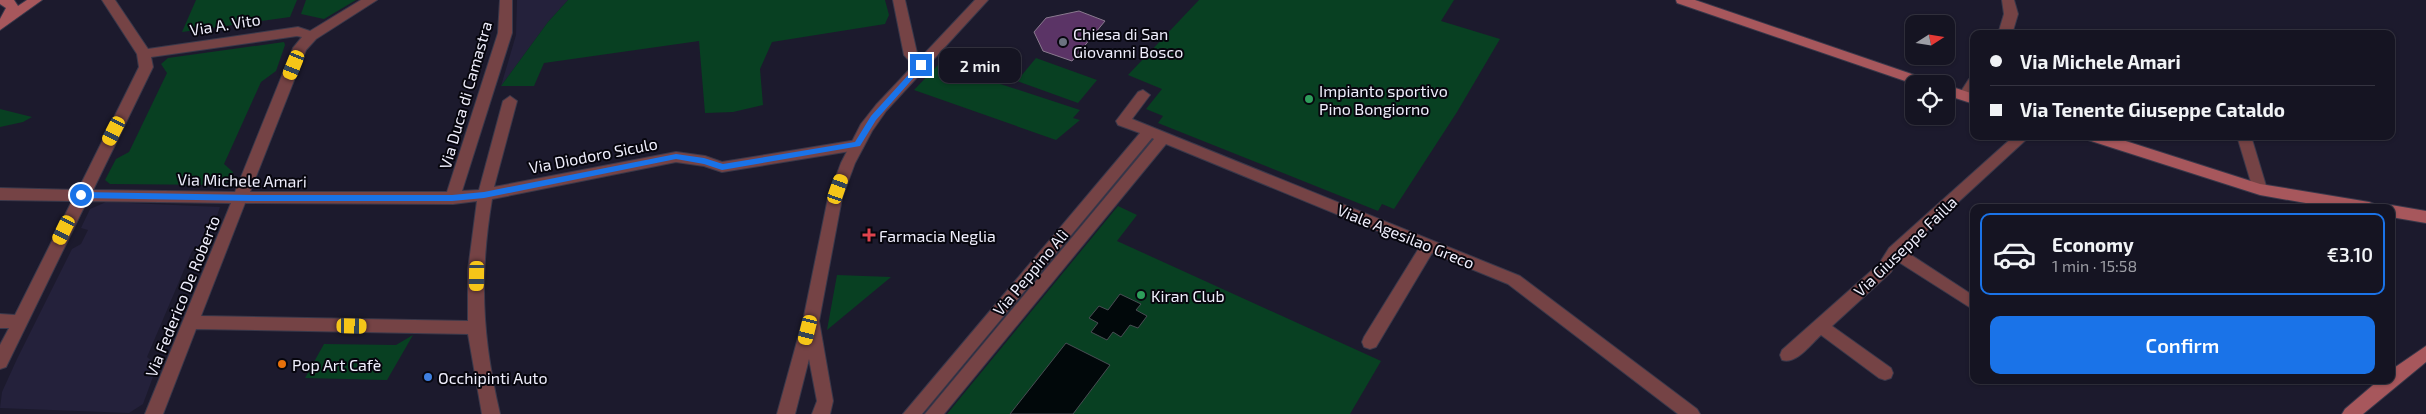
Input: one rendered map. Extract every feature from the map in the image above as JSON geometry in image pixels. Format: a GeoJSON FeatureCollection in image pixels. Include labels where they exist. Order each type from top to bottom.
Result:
{"type":"FeatureCollection","features":[{"type":"Feature","properties":{"kind":"main road"},"geometry":{"type":"LineString","coordinates":[[3,0],[12,4],[14,8],[4,23]]}},
{"type":"Feature","properties":{"kind":"main road"},"geometry":{"type":"LineString","coordinates":[[4,23],[36,0]]}},
{"type":"Feature","properties":{"kind":"main road"},"geometry":{"type":"LineString","coordinates":[[1682,0],[1905,76]]}},
{"type":"Feature","properties":{"kind":"main road"},"geometry":{"type":"LineString","coordinates":[[1955,93],[1969,97]]}},
{"type":"Feature","properties":{"kind":"main road"},"geometry":{"type":"LineString","coordinates":[[2106,140],[2260,189],[2346,204]]}},
{"type":"Feature","properties":{"kind":"main road"},"geometry":{"type":"LineString","coordinates":[[2395,212],[2425,217]]}},
{"type":"Feature","properties":{"kind":"main road"},"geometry":{"type":"LineString","coordinates":[[2395,377],[2426,353]]}},
{"type":"Feature","properties":{"kind":"main road"},"geometry":{"type":"LineString","coordinates":[[2351,414],[2386,384]]}},
{"type":"Feature","properties":{"kind":"street"},"geometry":{"type":"LineString","coordinates":[[0,362],[146,67],[144,54],[108,0]]}},
{"type":"Feature","properties":{"kind":"street","name":"Via Federico De Roberto"},"geometry":{"type":"LineString","coordinates":[[154,414],[189,322],[300,48],[310,36],[371,0]]}},
{"type":"Feature","properties":{"kind":"street","name":"Via Duca di Camastra"},"geometry":{"type":"LineString","coordinates":[[452,198],[505,33],[506,0]]}},
{"type":"Feature","properties":{"kind":"street"},"geometry":{"type":"LineString","coordinates":[[899,0],[912,55],[921,65]]}},
{"type":"Feature","properties":{"kind":"street"},"geometry":{"type":"LineString","coordinates":[[785,411],[812,316],[835,198],[857,144],[866,128],[921,65],[982,0]]}},
{"type":"Feature","properties":{"kind":"street"},"geometry":{"type":"LineString","coordinates":[[2006,30],[2011,14],[2008,0]]}},
{"type":"Feature","properties":{"kind":"street","name":"Via A. Vito"},"geometry":{"type":"LineString","coordinates":[[144,54],[298,31],[310,36]]}},
{"type":"Feature","properties":{"kind":"street","name":"Viale Agesilao Greco"},"geometry":{"type":"LineString","coordinates":[[1143,95],[1123,121],[1514,280],[1691,414]]}},
{"type":"Feature","properties":{"kind":"street"},"geometry":{"type":"LineString","coordinates":[[491,414],[476,328],[478,258],[484,195],[496,143],[510,100]]}},
{"type":"Feature","properties":{"kind":"street","name":"Via Peppino Alì"},"geometry":{"type":"LineString","coordinates":[[912,414],[1157,134]]}},
{"type":"Feature","properties":{"kind":"street","name":"Via Peppino Alì"},"geometry":{"type":"LineString","coordinates":[[934,414],[1157,134]]}},
{"type":"Feature","properties":{"kind":"street","name":"Via Giuseppe Failla"},"geometry":{"type":"LineString","coordinates":[[1788,355],[1886,268],[1894,252],[2019,140]]}},
{"type":"Feature","properties":{"kind":"street"},"geometry":{"type":"LineString","coordinates":[[2245,140],[2260,189]]}},
{"type":"Feature","properties":{"kind":"street","name":"Via Diodoro Siculo"},"geometry":{"type":"LineString","coordinates":[[484,195],[676,156],[704,161],[722,167],[857,144]]}},
{"type":"Feature","properties":{"kind":"street","name":"Via Michele Amari"},"geometry":{"type":"LineString","coordinates":[[0,194],[240,198],[452,198],[484,195]]}},
{"type":"Feature","properties":{"kind":"street"},"geometry":{"type":"LineString","coordinates":[[1370,342],[1429,245]]}},
{"type":"Feature","properties":{"kind":"street"},"geometry":{"type":"LineString","coordinates":[[1894,252],[1970,301]]}},
{"type":"Feature","properties":{"kind":"street"},"geometry":{"type":"LineString","coordinates":[[812,316],[819,375],[827,410]]}},
{"type":"Feature","properties":{"kind":"street"},"geometry":{"type":"LineString","coordinates":[[0,321],[20,322]]}},
{"type":"Feature","properties":{"kind":"street"},"geometry":{"type":"LineString","coordinates":[[189,322],[476,328]]}},
{"type":"Feature","properties":{"kind":"street"},"geometry":{"type":"LineString","coordinates":[[1820,326],[1885,373]]}},
{"type":"Feature","properties":{"kind":"shaded area"},"geometry":{"type":"Polygon","coordinates":[[[517,0],[568,0],[548,22],[501,86],[516,35],[517,0]]]}},
{"type":"Feature","properties":{"kind":"shaded area"},"geometry":{"type":"Polygon","coordinates":[[[106,202],[220,207],[209,239],[192,251],[147,357],[157,366],[143,404],[129,413],[0,408],[2,392],[17,359],[72,249],[81,244],[88,230],[81,228],[90,209],[106,202]]]}},
{"type":"Feature","properties":{"kind":"shaded area"},"geometry":{"type":"Polygon","coordinates":[[[1120,294],[1141,304],[1136,310],[1147,316],[1138,328],[1130,325],[1121,337],[1113,332],[1107,340],[1091,332],[1098,323],[1089,318],[1099,306],[1108,310],[1120,294]]]}},
{"type":"Feature","properties":{"kind":"shaded area"},"geometry":{"type":"Polygon","coordinates":[[[1066,343],[1110,365],[1073,414],[1010,414],[1066,343]]]}},
{"type":"Feature","properties":{"kind":"green space"},"geometry":{"type":"Polygon","coordinates":[[[196,0],[297,0],[290,17],[182,32],[196,0]]]}},
{"type":"Feature","properties":{"kind":"green space"},"geometry":{"type":"Polygon","coordinates":[[[306,0],[356,0],[324,19],[301,14],[306,0]]]}},
{"type":"Feature","properties":{"kind":"green space"},"geometry":{"type":"Polygon","coordinates":[[[568,0],[885,0],[889,15],[885,24],[772,42],[760,69],[763,105],[733,112],[705,113],[699,41],[544,63],[534,86],[501,86],[548,22],[568,0]]]}},
{"type":"Feature","properties":{"kind":"green space","name":"Impianto sportivo Pino Bongiorno"},"geometry":{"type":"Polygon","coordinates":[[[1199,0],[1454,0],[1441,21],[1500,39],[1457,112],[1394,209],[1382,204],[1378,211],[1158,123],[1163,116],[1146,109],[1162,89],[1128,75],[1199,0]]]}},
{"type":"Feature","properties":{"kind":"green space"},"geometry":{"type":"Polygon","coordinates":[[[284,42],[285,45],[276,71],[261,82],[224,164],[233,172],[231,180],[222,185],[110,184],[105,180],[116,159],[129,152],[167,73],[161,64],[168,58],[284,42]]]}},
{"type":"Feature","properties":{"kind":"green space"},"geometry":{"type":"Polygon","coordinates":[[[1036,58],[1097,80],[1078,103],[1017,81],[1036,58]]]}},
{"type":"Feature","properties":{"kind":"green space"},"geometry":{"type":"Polygon","coordinates":[[[939,64],[1080,110],[1073,118],[1080,120],[1056,140],[914,90],[939,64]]]}},
{"type":"Feature","properties":{"kind":"green space"},"geometry":{"type":"Polygon","coordinates":[[[0,109],[32,117],[23,122],[0,127],[0,109]]]}},
{"type":"Feature","properties":{"kind":"green space","name":"Kiran Club"},"geometry":{"type":"Polygon","coordinates":[[[1118,206],[1137,215],[1117,241],[1381,361],[1350,414],[947,414],[1118,206]]]}},
{"type":"Feature","properties":{"kind":"green space"},"geometry":{"type":"Polygon","coordinates":[[[837,275],[891,277],[827,330],[837,275]]]}},
{"type":"Feature","properties":{"kind":"green space"},"geometry":{"type":"Polygon","coordinates":[[[413,335],[387,380],[305,378],[324,344],[396,345],[413,335]]]}},
{"type":"Feature","properties":{"kind":"building","name":"Chiesa di San Giovanni Bosco"},"geometry":{"type":"Polygon","coordinates":[[[1079,11],[1105,21],[1072,61],[1043,51],[1034,32],[1046,18],[1079,11]]]}},
{"type":"Feature","properties":{"kind":"place","name":"Chiesa di San Giovanni Bosco"},"geometry":{"type":"Point","coordinates":[1063,42]}},
{"type":"Feature","properties":{"kind":"place","name":"Impianto sportivo Pino Bongiorno"},"geometry":{"type":"Point","coordinates":[1309,99]}},
{"type":"Feature","properties":{"kind":"place","name":"Farmacia Neglia"},"geometry":{"type":"Point","coordinates":[869,235]}},
{"type":"Feature","properties":{"kind":"place","name":"Kiran Club"},"geometry":{"type":"Point","coordinates":[1141,295]}},
{"type":"Feature","properties":{"kind":"place","name":"Pop Art Cafè"},"geometry":{"type":"Point","coordinates":[282,364]}},
{"type":"Feature","properties":{"kind":"place","name":"Occhipinti Auto"},"geometry":{"type":"Point","coordinates":[428,377]}},
{"type":"Feature","properties":{"kind":"route"},"geometry":{"type":"LineString","coordinates":[[81,195],[253,198],[452,198],[484,195],[676,156],[704,161],[722,167],[857,144],[881,108],[921,65]]}}]}
